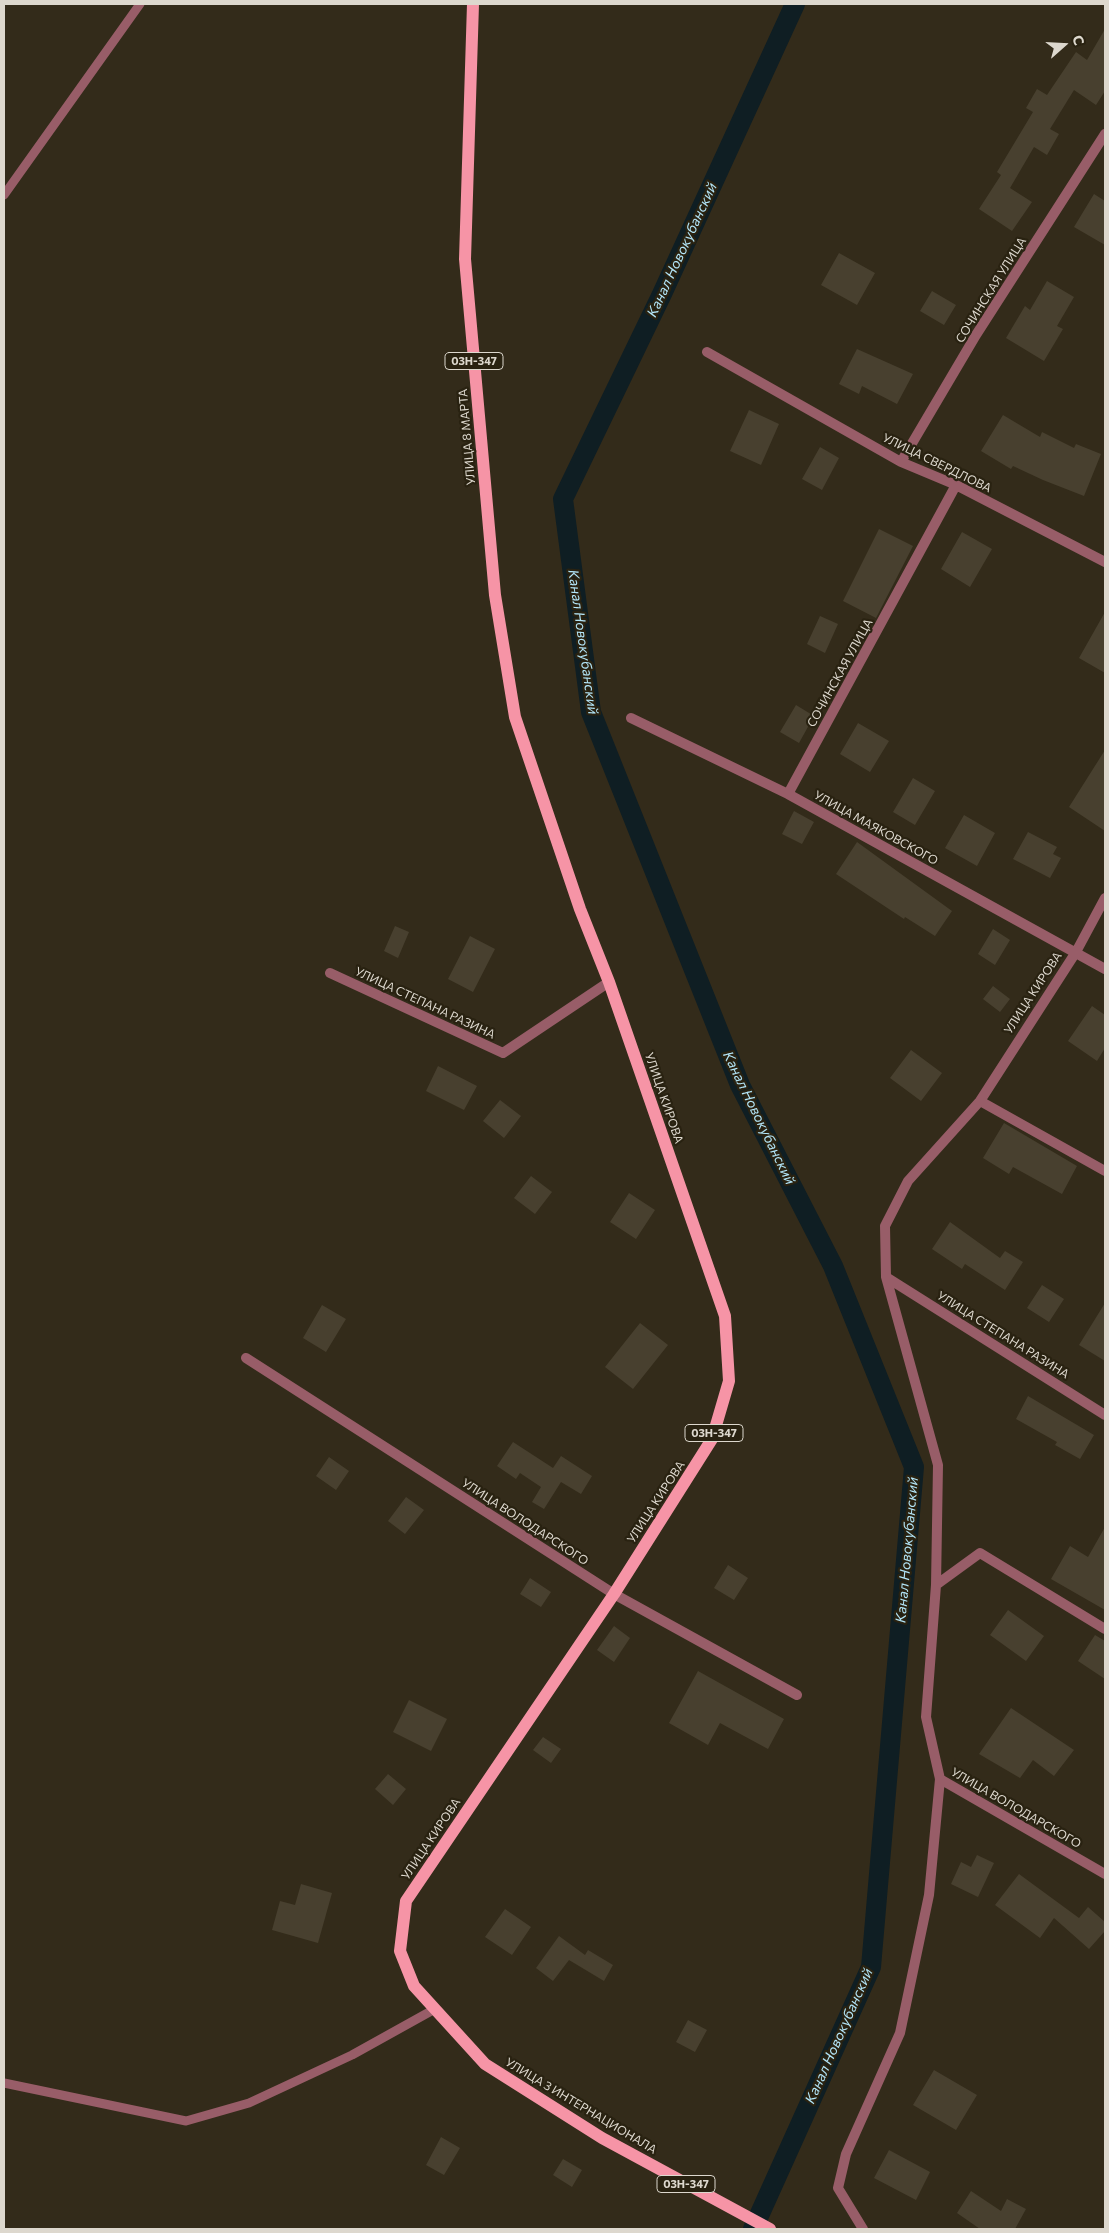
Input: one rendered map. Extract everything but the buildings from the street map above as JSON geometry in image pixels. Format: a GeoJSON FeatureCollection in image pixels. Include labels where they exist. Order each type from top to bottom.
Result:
{"type":"FeatureCollection","features":[{"type":"Feature","properties":{"kind":"main road","name":"УЛИЦА 8 МАРТА"},"geometry":{"type":"LineString","coordinates":[[473,4],[465,259],[495,595],[515,717]]}},
{"type":"Feature","properties":{"kind":"main road","name":"УЛИЦА КИРОВА"},"geometry":{"type":"LineString","coordinates":[[485,2064],[433,2010],[414,1986],[400,1950],[406,1901],[614,1594],[712,1439],[730,1381],[725,1316],[608,982],[580,909],[515,717]]}},
{"type":"Feature","properties":{"kind":"main road","name":"УЛИЦА 3 ИНТЕРНАЦИОНАЛА"},"geometry":{"type":"LineString","coordinates":[[485,2064],[602,2138],[770,2229]]}},
{"type":"Feature","properties":{"kind":"street","name":"СОЧИНСКАЯ УЛИЦА"},"geometry":{"type":"LineString","coordinates":[[901,462],[976,335],[1105,134]]}},
{"type":"Feature","properties":{"kind":"street","name":"УЛИЦА СВЕРДЛОВА"},"geometry":{"type":"LineString","coordinates":[[707,352],[901,462],[956,485],[1105,562]]}},
{"type":"Feature","properties":{"kind":"street","name":"СОЧИНСКАЯ УЛИЦА"},"geometry":{"type":"LineString","coordinates":[[788,794],[956,485]]}},
{"type":"Feature","properties":{"kind":"street","name":"УЛИЦА МАЯКОВСКОГО"},"geometry":{"type":"LineString","coordinates":[[631,718],[788,794],[1105,969]]}},
{"type":"Feature","properties":{"kind":"street","name":"УЛИЦА КИРОВА"},"geometry":{"type":"LineString","coordinates":[[863,2229],[838,2188],[846,2154],[900,2034],[929,1895],[940,1779],[926,1717],[936,1585],[938,1465],[886,1276],[885,1226],[908,1181],[980,1101],[1076,952],[1105,898]]}},
{"type":"Feature","properties":{"kind":"street","name":"УЛИЦА СТЕПАНА РАЗИНА"},"geometry":{"type":"LineString","coordinates":[[330,973],[503,1052],[608,982]]}},
{"type":"Feature","properties":{"kind":"street"},"geometry":{"type":"LineString","coordinates":[[980,1101],[1105,1171]]}},
{"type":"Feature","properties":{"kind":"street","name":"УЛИЦА СТЕПАНА РАЗИНА"},"geometry":{"type":"LineString","coordinates":[[886,1276],[1105,1415]]}},
{"type":"Feature","properties":{"kind":"street","name":"УЛИЦА ВОЛОДАРСКОГО"},"geometry":{"type":"LineString","coordinates":[[246,1358],[614,1594],[797,1695]]}},
{"type":"Feature","properties":{"kind":"street"},"geometry":{"type":"LineString","coordinates":[[936,1585],[980,1554],[1105,1629]]}},
{"type":"Feature","properties":{"kind":"street","name":"УЛИЦА ВОЛОДАРСКОГО"},"geometry":{"type":"LineString","coordinates":[[940,1779],[1105,1874]]}},
{"type":"Feature","properties":{"kind":"lane"},"geometry":{"type":"LineString","coordinates":[[4,195],[140,4]]}},
{"type":"Feature","properties":{"kind":"lane"},"geometry":{"type":"LineString","coordinates":[[4,2083],[186,2121],[249,2103],[352,2055],[433,2010]]}},
{"type":"Feature","properties":{"kind":"waterway","name":"Канал Новокубанский"},"geometry":{"type":"LineString","coordinates":[[753,2229],[871,1967],[914,1467],[833,1266],[740,1085],[591,712],[563,499],[662,294],[795,4]]}}]}
